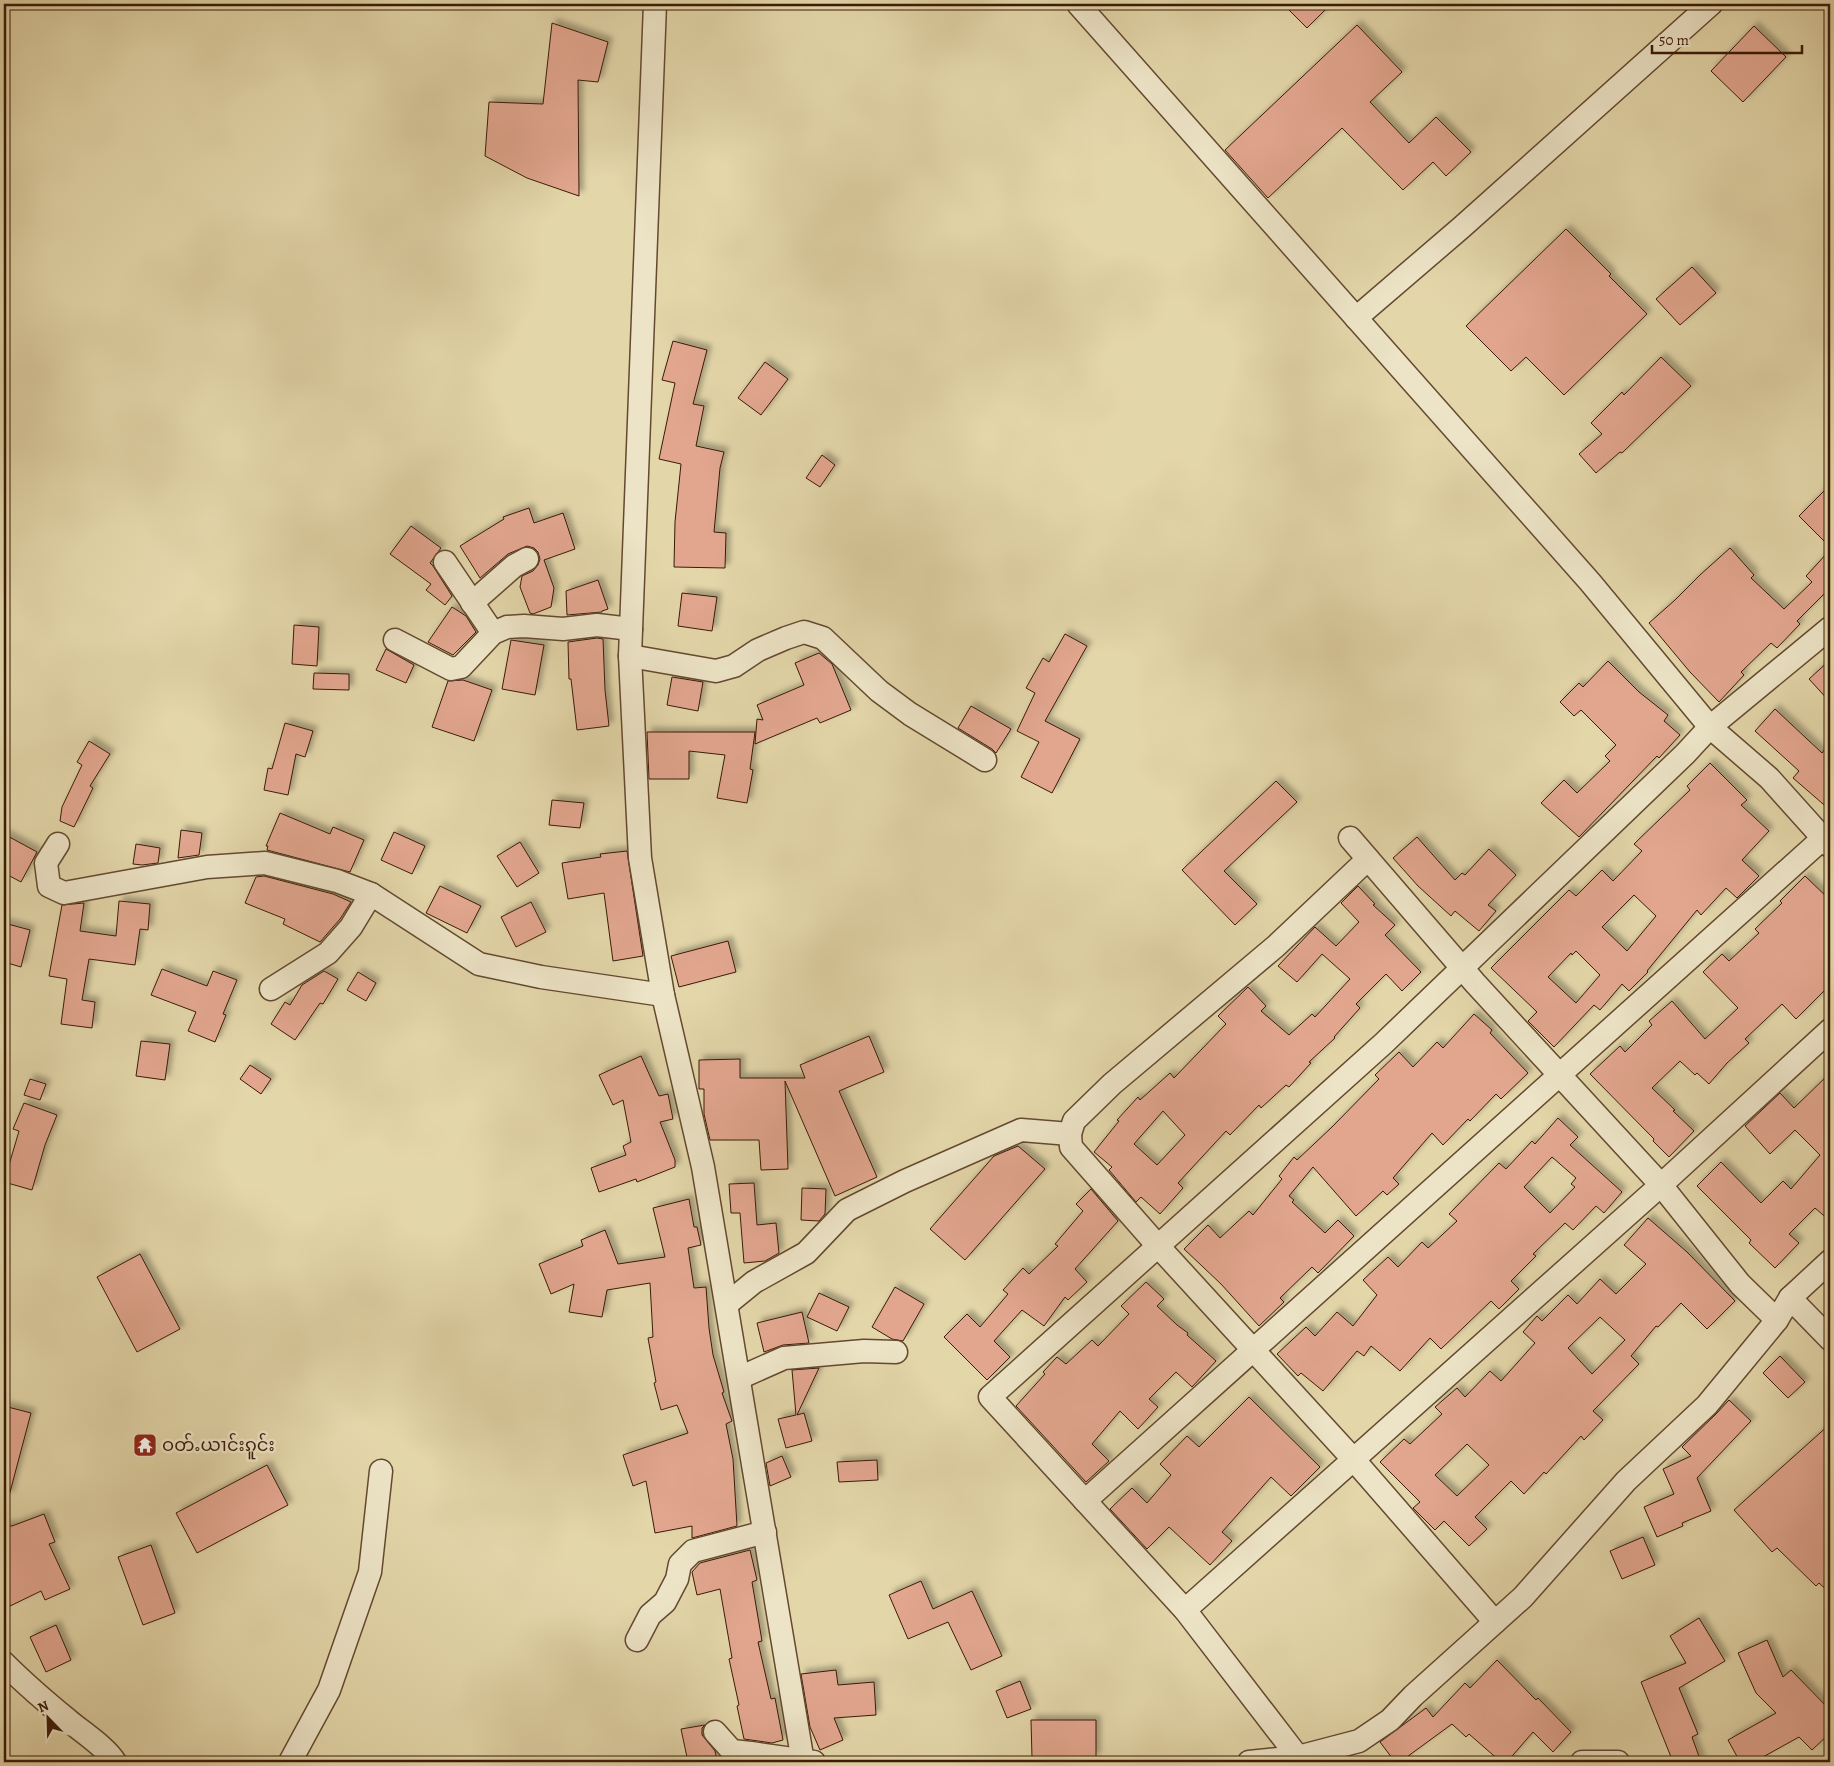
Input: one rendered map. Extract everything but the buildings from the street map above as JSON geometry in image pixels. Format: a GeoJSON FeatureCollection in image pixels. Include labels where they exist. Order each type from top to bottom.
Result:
{"type":"FeatureCollection","features":[{"type":"Feature","properties":{"kind":"street"},"geometry":{"type":"LineString","coordinates":[[655,4],[630,656],[640,858],[663,995],[703,1167],[765,1532],[807,1762],[752,1752],[732,1751],[716,1732]]}},
{"type":"Feature","properties":{"kind":"street"},"geometry":{"type":"LineString","coordinates":[[1078,4],[1590,582],[1710,727],[1769,778],[1828,838],[1559,1075],[1085,1501]]}},
{"type":"Feature","properties":{"kind":"street"},"geometry":{"type":"LineString","coordinates":[[1356,318],[1462,227],[1711,4]]}},
{"type":"Feature","properties":{"kind":"street"},"geometry":{"type":"LineString","coordinates":[[472,603],[514,566],[527,559]]}},
{"type":"Feature","properties":{"kind":"street"},"geometry":{"type":"LineString","coordinates":[[445,562],[493,633]]}},
{"type":"Feature","properties":{"kind":"street"},"geometry":{"type":"LineString","coordinates":[[395,640],[451,669],[461,666],[493,633],[507,627],[524,626],[563,629],[597,625],[631,629]]}},
{"type":"Feature","properties":{"kind":"street"},"geometry":{"type":"LineString","coordinates":[[1327,1762],[1298,1757],[1185,1610],[990,1397],[1377,1050],[1685,754],[1710,727],[1830,628]]}},
{"type":"Feature","properties":{"kind":"street"},"geometry":{"type":"LineString","coordinates":[[630,656],[716,671],[734,666],[758,650],[804,632],[823,638],[878,691],[985,760]]}},
{"type":"Feature","properties":{"kind":"street"},"geometry":{"type":"LineString","coordinates":[[1350,838],[1463,969],[1661,1185],[1740,1284],[1777,1320]]}},
{"type":"Feature","properties":{"kind":"street"},"geometry":{"type":"LineString","coordinates":[[58,844],[46,863],[49,886],[64,893],[207,867],[265,863],[337,881],[371,894],[479,964],[541,977],[663,995]]}},
{"type":"Feature","properties":{"kind":"street"},"geometry":{"type":"LineString","coordinates":[[1368,859],[1276,946],[1112,1084],[1074,1122],[1070,1134],[1071,1148],[1354,1460],[1495,1622]]}},
{"type":"Feature","properties":{"kind":"street"},"geometry":{"type":"LineString","coordinates":[[271,989],[328,953],[351,926],[371,894]]}},
{"type":"Feature","properties":{"kind":"street"},"geometry":{"type":"LineString","coordinates":[[1185,1610],[1661,1185],[1830,1030]]}},
{"type":"Feature","properties":{"kind":"street"},"geometry":{"type":"LineString","coordinates":[[727,1304],[754,1282],[806,1253],[847,1210],[905,1181],[1021,1130],[1070,1134]]}},
{"type":"Feature","properties":{"kind":"street"},"geometry":{"type":"LineString","coordinates":[[1248,1762],[1298,1757],[1359,1741],[1390,1720],[1413,1696],[1523,1596],[1626,1481],[1707,1405],[1777,1320],[1790,1298],[1830,1261]]}},
{"type":"Feature","properties":{"kind":"street"},"geometry":{"type":"LineString","coordinates":[[1790,1298],[1830,1338]]}},
{"type":"Feature","properties":{"kind":"street"},"geometry":{"type":"LineString","coordinates":[[739,1378],[784,1358],[864,1351],[896,1352]]}},
{"type":"Feature","properties":{"kind":"street"},"geometry":{"type":"LineString","coordinates":[[290,1762],[329,1690],[370,1572],[381,1471]]}},
{"type":"Feature","properties":{"kind":"street"},"geometry":{"type":"LineString","coordinates":[[637,1640],[650,1615],[665,1602],[677,1579],[680,1564],[693,1551],[765,1532]]}},
{"type":"Feature","properties":{"kind":"street"},"geometry":{"type":"LineString","coordinates":[[4,1663],[32,1690],[115,1762]]}},
{"type":"Feature","properties":{"kind":"street"},"geometry":{"type":"LineString","coordinates":[[1582,1762],[1618,1762]]}},
{"type":"Feature","properties":{"kind":"place","name":"ဝတ်ႉယၢင်းၵူင်း"},"geometry":{"type":"Point","coordinates":[145,1445]}}]}
